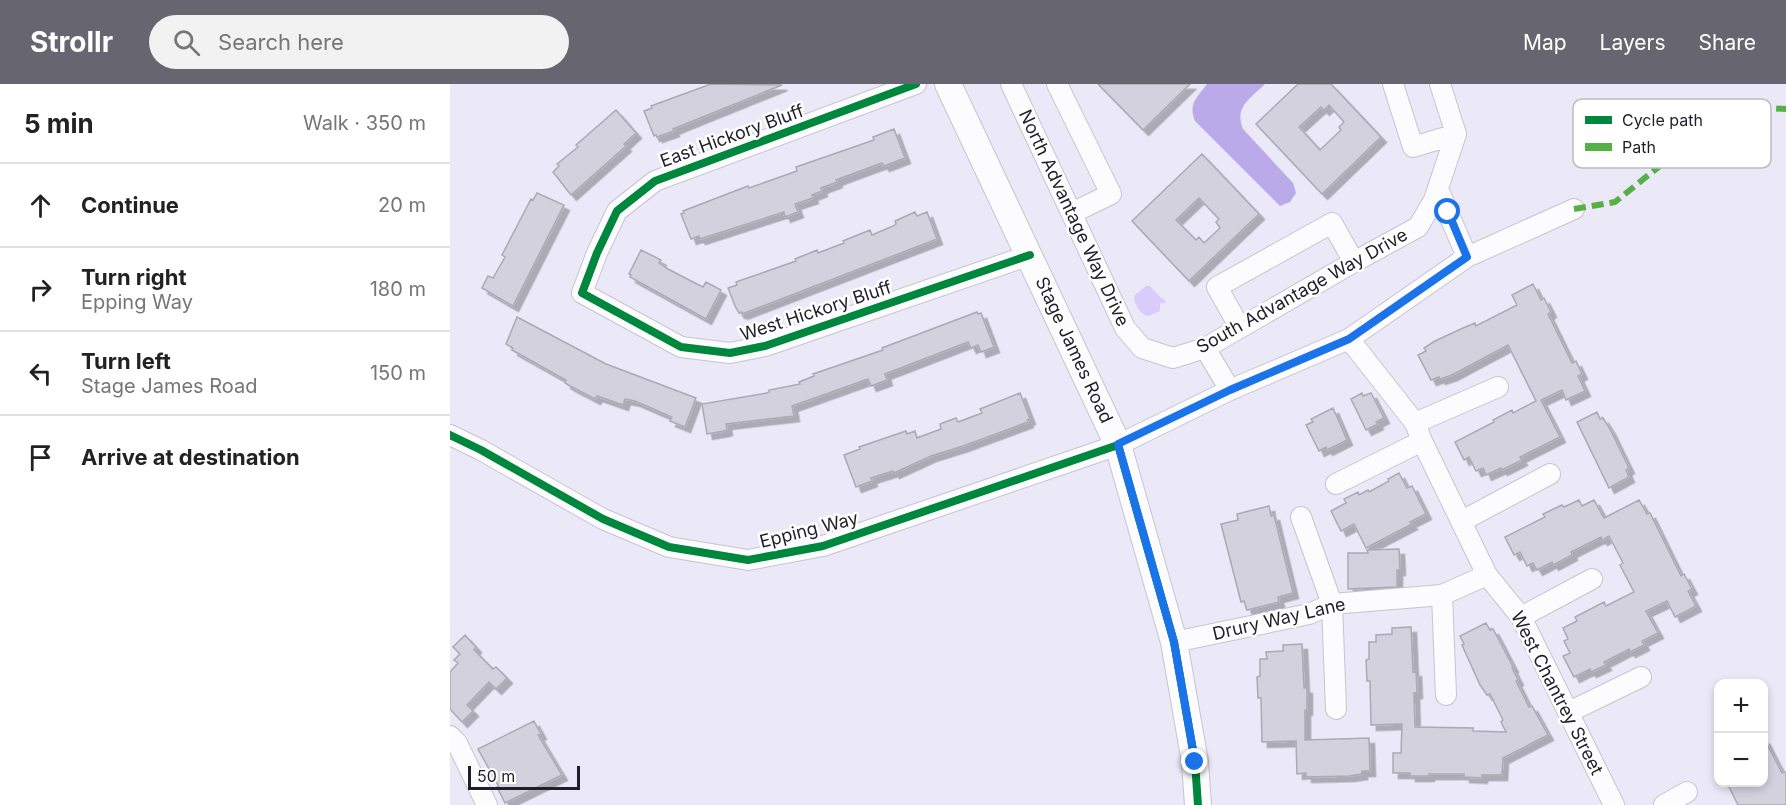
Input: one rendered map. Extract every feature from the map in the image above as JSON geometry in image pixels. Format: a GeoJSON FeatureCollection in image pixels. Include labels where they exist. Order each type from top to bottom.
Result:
{"type":"FeatureCollection","features":[{"type":"Feature","properties":{"kind":"main road","name":"Stage James Road"},"geometry":{"type":"LineString","coordinates":[[948,84],[1118,444],[1174,642],[1195,762],[1198,805]]}},
{"type":"Feature","properties":{"kind":"street","name":"East Hickory Bluff"},"geometry":{"type":"LineString","coordinates":[[582,293],[597,253],[617,211],[655,181],[916,84]]}},
{"type":"Feature","properties":{"kind":"street"},"geometry":{"type":"LineString","coordinates":[[1057,84],[1111,194],[1071,213]]}},
{"type":"Feature","properties":{"kind":"street"},"geometry":{"type":"LineString","coordinates":[[1393,84],[1413,147],[1456,134],[1440,84]]}},
{"type":"Feature","properties":{"kind":"street","name":"North Advantage Way Drive"},"geometry":{"type":"LineString","coordinates":[[1019,86],[1071,213],[1125,328],[1142,348]]}},
{"type":"Feature","properties":{"kind":"street","name":"South Advantage Way Drive"},"geometry":{"type":"LineString","coordinates":[[1142,348],[1173,358],[1205,348],[1418,227],[1434,201],[1456,134]]}},
{"type":"Feature","properties":{"kind":"street"},"geometry":{"type":"LineString","coordinates":[[1438,189],[1467,257]]}},
{"type":"Feature","properties":{"kind":"street","name":"Epping Way"},"geometry":{"type":"LineString","coordinates":[[450,435],[482,450],[603,519],[669,547],[748,560],[823,546],[1118,444],[1230,390],[1349,339],[1467,257],[1574,209]]}},
{"type":"Feature","properties":{"kind":"street"},"geometry":{"type":"LineString","coordinates":[[1240,328],[1217,287],[1332,223],[1354,262]]}},
{"type":"Feature","properties":{"kind":"street","name":"West Hickory Bluff"},"geometry":{"type":"LineString","coordinates":[[582,293],[681,347],[730,353],[765,346],[1030,255]]}},
{"type":"Feature","properties":{"kind":"street","name":"West Chantrey Street"},"geometry":{"type":"LineString","coordinates":[[1349,339],[1419,432],[1487,575],[1521,617],[1614,805]]}},
{"type":"Feature","properties":{"kind":"street"},"geometry":{"type":"LineString","coordinates":[[1205,348],[1230,390]]}},
{"type":"Feature","properties":{"kind":"street"},"geometry":{"type":"LineString","coordinates":[[1336,484],[1419,432],[1498,387]]}},
{"type":"Feature","properties":{"kind":"street"},"geometry":{"type":"LineString","coordinates":[[1462,521],[1550,474]]}},
{"type":"Feature","properties":{"kind":"street"},"geometry":{"type":"LineString","coordinates":[[1301,517],[1332,604],[1336,709]]}},
{"type":"Feature","properties":{"kind":"street","name":"Drury Way Lane"},"geometry":{"type":"LineString","coordinates":[[1174,642],[1309,614],[1332,604],[1442,595],[1487,575]]}},
{"type":"Feature","properties":{"kind":"street"},"geometry":{"type":"LineString","coordinates":[[1521,617],[1593,579]]}},
{"type":"Feature","properties":{"kind":"street"},"geometry":{"type":"LineString","coordinates":[[1442,595],[1446,695]]}},
{"type":"Feature","properties":{"kind":"street"},"geometry":{"type":"LineString","coordinates":[[1569,712],[1641,677]]}},
{"type":"Feature","properties":{"kind":"street"},"geometry":{"type":"LineString","coordinates":[[450,736],[457,743],[487,805]]}},
{"type":"Feature","properties":{"kind":"street"},"geometry":{"type":"LineString","coordinates":[[1664,805],[1687,792]]}},
{"type":"Feature","properties":{"kind":"shaded area"},"geometry":{"type":"Polygon","coordinates":[[[1207,84],[1265,84],[1245,104],[1241,121],[1243,129],[1293,183],[1296,193],[1290,202],[1280,206],[1195,121],[1193,105],[1207,84]]]}},
{"type":"Feature","properties":{"kind":"shaded area"},"geometry":{"type":"Polygon","coordinates":[[[1146,286],[1150,286],[1165,300],[1165,303],[1160,303],[1160,311],[1148,316],[1138,308],[1134,296],[1146,286]]]}},
{"type":"Feature","properties":{"kind":"building"},"geometry":{"type":"Polygon","coordinates":[[[711,84],[782,85],[673,129],[674,131],[654,136],[644,111],[652,108],[651,106],[711,84]]]}},
{"type":"Feature","properties":{"kind":"building"},"geometry":{"type":"Polygon","coordinates":[[[1098,84],[1190,84],[1143,130],[1098,84]]]}},
{"type":"Feature","properties":{"kind":"building"},"geometry":{"type":"Polygon","coordinates":[[[1298,84],[1331,84],[1381,137],[1322,194],[1256,124],[1298,84]],[[1329,105],[1324,110],[1321,107],[1299,127],[1320,150],[1341,130],[1339,127],[1344,122],[1329,105]]]}},
{"type":"Feature","properties":{"kind":"building"},"geometry":{"type":"Polygon","coordinates":[[[616,110],[636,133],[624,144],[626,146],[571,195],[553,172],[559,166],[557,164],[616,110]]]}},
{"type":"Feature","properties":{"kind":"building"},"geometry":{"type":"Polygon","coordinates":[[[894,129],[905,158],[884,166],[882,163],[836,180],[837,182],[821,188],[822,191],[812,195],[813,198],[795,204],[798,212],[785,217],[784,212],[700,239],[699,236],[691,239],[681,214],[684,213],[683,211],[748,186],[749,188],[797,171],[796,167],[874,140],[873,137],[894,129]]]}},
{"type":"Feature","properties":{"kind":"building"},"geometry":{"type":"Polygon","coordinates":[[[1202,154],[1259,214],[1189,281],[1132,221],[1202,154]],[[1199,198],[1176,220],[1196,240],[1199,237],[1204,243],[1220,228],[1216,222],[1219,219],[1199,198]]]}},
{"type":"Feature","properties":{"kind":"building"},"geometry":{"type":"Polygon","coordinates":[[[537,193],[564,205],[513,306],[482,288],[488,276],[493,278],[505,257],[502,255],[531,199],[533,200],[537,193]]]}},
{"type":"Feature","properties":{"kind":"building"},"geometry":{"type":"Polygon","coordinates":[[[915,212],[917,216],[927,212],[937,239],[742,314],[735,306],[728,288],[737,285],[736,282],[796,261],[795,259],[817,250],[818,253],[844,243],[843,241],[870,230],[872,235],[893,226],[896,224],[895,221],[915,212]]]}},
{"type":"Feature","properties":{"kind":"building"},"geometry":{"type":"Polygon","coordinates":[[[641,250],[661,260],[659,263],[668,269],[703,287],[706,282],[721,290],[706,319],[630,277],[629,274],[641,250]]]}},
{"type":"Feature","properties":{"kind":"building"},"geometry":{"type":"Polygon","coordinates":[[[1533,284],[1541,300],[1544,298],[1551,312],[1548,314],[1572,363],[1576,361],[1582,374],[1578,376],[1585,391],[1566,400],[1562,390],[1541,400],[1560,437],[1520,457],[1522,460],[1486,475],[1483,468],[1476,471],[1469,457],[1464,460],[1455,442],[1512,410],[1513,413],[1536,401],[1508,345],[1452,375],[1431,380],[1418,355],[1426,351],[1424,348],[1435,341],[1475,323],[1476,326],[1517,305],[1512,295],[1533,284]]]}},
{"type":"Feature","properties":{"kind":"building"},"geometry":{"type":"Polygon","coordinates":[[[977,312],[981,313],[994,347],[981,352],[978,345],[971,348],[968,342],[885,374],[887,380],[871,386],[868,379],[792,406],[794,416],[726,424],[727,430],[707,434],[702,404],[767,393],[769,390],[800,384],[799,382],[814,376],[813,374],[883,350],[882,348],[977,312]]]}},
{"type":"Feature","properties":{"kind":"building"},"geometry":{"type":"Polygon","coordinates":[[[517,317],[606,364],[696,398],[685,427],[670,421],[672,417],[635,401],[625,399],[623,405],[597,396],[595,399],[512,350],[513,348],[506,344],[517,317]]]}},
{"type":"Feature","properties":{"kind":"building"},"geometry":{"type":"Polygon","coordinates":[[[1020,393],[1030,419],[1027,420],[1028,422],[931,456],[894,473],[893,471],[871,478],[872,481],[856,487],[844,455],[860,449],[859,447],[906,431],[907,434],[915,431],[917,438],[941,429],[940,424],[956,418],[958,422],[982,413],[980,409],[1020,393]]]}},
{"type":"Feature","properties":{"kind":"building"},"geometry":{"type":"Polygon","coordinates":[[[1362,393],[1363,396],[1371,393],[1384,418],[1366,430],[1351,399],[1362,393]]]}},
{"type":"Feature","properties":{"kind":"building"},"geometry":{"type":"Polygon","coordinates":[[[1333,408],[1347,440],[1327,450],[1326,447],[1319,451],[1306,425],[1313,422],[1311,419],[1333,408]]]}},
{"type":"Feature","properties":{"kind":"building"},"geometry":{"type":"Polygon","coordinates":[[[1597,412],[1600,419],[1603,418],[1610,429],[1629,468],[1626,470],[1629,477],[1609,488],[1577,422],[1597,412]]]}},
{"type":"Feature","properties":{"kind":"building"},"geometry":{"type":"Polygon","coordinates":[[[1399,473],[1407,488],[1412,486],[1426,514],[1366,548],[1354,524],[1341,531],[1331,511],[1346,503],[1344,499],[1358,492],[1359,495],[1368,490],[1369,492],[1399,473]]]}},
{"type":"Feature","properties":{"kind":"building"},"geometry":{"type":"Polygon","coordinates":[[[1579,500],[1582,506],[1594,500],[1604,518],[1639,500],[1647,514],[1650,513],[1681,576],[1684,574],[1692,589],[1688,591],[1696,606],[1675,617],[1667,601],[1646,611],[1658,633],[1642,641],[1644,645],[1630,652],[1629,649],[1604,662],[1606,665],[1591,672],[1590,669],[1574,677],[1563,656],[1570,653],[1564,641],[1568,639],[1563,628],[1577,621],[1575,617],[1604,602],[1606,606],[1634,592],[1620,565],[1623,563],[1609,536],[1602,540],[1601,537],[1571,552],[1572,555],[1553,565],[1552,562],[1537,570],[1533,563],[1527,566],[1520,552],[1514,555],[1505,537],[1545,517],[1543,514],[1579,500]]]}},
{"type":"Feature","properties":{"kind":"building"},"geometry":{"type":"Polygon","coordinates":[[[1269,506],[1271,516],[1274,515],[1293,593],[1278,597],[1279,602],[1247,610],[1244,601],[1241,602],[1221,524],[1238,520],[1237,514],[1269,506]]]}},
{"type":"Feature","properties":{"kind":"building"},"geometry":{"type":"Polygon","coordinates":[[[1399,549],[1400,570],[1397,570],[1397,587],[1348,589],[1348,553],[1399,549]]]}},
{"type":"Feature","properties":{"kind":"building"},"geometry":{"type":"Polygon","coordinates":[[[1486,623],[1490,630],[1493,629],[1513,667],[1518,680],[1516,681],[1529,707],[1532,706],[1548,735],[1503,758],[1502,775],[1482,775],[1482,778],[1464,777],[1464,774],[1410,776],[1410,773],[1393,773],[1393,753],[1401,753],[1402,724],[1371,725],[1370,681],[1367,681],[1366,660],[1369,659],[1369,642],[1376,642],[1376,635],[1392,634],[1392,628],[1411,627],[1413,672],[1416,671],[1417,693],[1414,693],[1415,727],[1473,728],[1473,731],[1506,732],[1501,722],[1503,720],[1490,694],[1487,695],[1480,685],[1460,636],[1486,623]]]}},
{"type":"Feature","properties":{"kind":"building"},"geometry":{"type":"Polygon","coordinates":[[[465,635],[476,647],[474,650],[493,669],[496,667],[507,678],[496,689],[489,682],[467,705],[473,711],[462,722],[450,709],[450,672],[458,663],[454,660],[460,654],[453,647],[465,635]]]}},
{"type":"Feature","properties":{"kind":"building"},"geometry":{"type":"Polygon","coordinates":[[[1302,644],[1304,688],[1307,688],[1305,740],[1369,738],[1370,771],[1362,771],[1362,774],[1349,776],[1306,777],[1306,773],[1297,774],[1296,741],[1262,742],[1261,698],[1258,698],[1257,677],[1260,676],[1260,659],[1267,659],[1266,652],[1283,651],[1283,645],[1302,644]]]}},
{"type":"Feature","properties":{"kind":"building"},"geometry":{"type":"Polygon","coordinates":[[[534,721],[541,734],[538,735],[562,775],[505,803],[478,749],[534,721]]]}},
{"type":"Feature","properties":{"kind":"building"},"geometry":{"type":"Polygon","coordinates":[[[1768,746],[1782,773],[1786,772],[1786,805],[1738,805],[1729,787],[1768,787],[1768,746]]]}},
{"type":"Feature","properties":{"kind":"marked path"},"geometry":{"type":"LineString","coordinates":[[1771,108],[1786,109]]}},
{"type":"Feature","properties":{"kind":"marked path"},"geometry":{"type":"LineString","coordinates":[[1574,209],[1615,202],[1657,168]]}},
{"type":"Feature","properties":{"kind":"cycle path"},"geometry":{"type":"LineString","coordinates":[[916,84],[655,181],[617,211],[597,253],[582,293],[681,347],[730,353],[765,346],[1030,255]]}},
{"type":"Feature","properties":{"kind":"cycle path"},"geometry":{"type":"LineString","coordinates":[[450,435],[603,519],[669,547],[748,560],[823,546],[1118,445],[1174,642],[1195,762],[1198,805]]}},
{"type":"Feature","properties":{"kind":"route"},"geometry":{"type":"LineString","coordinates":[[1195,762],[1174,642],[1118,444],[1230,390],[1349,339],[1467,257],[1448,212]]}}]}
